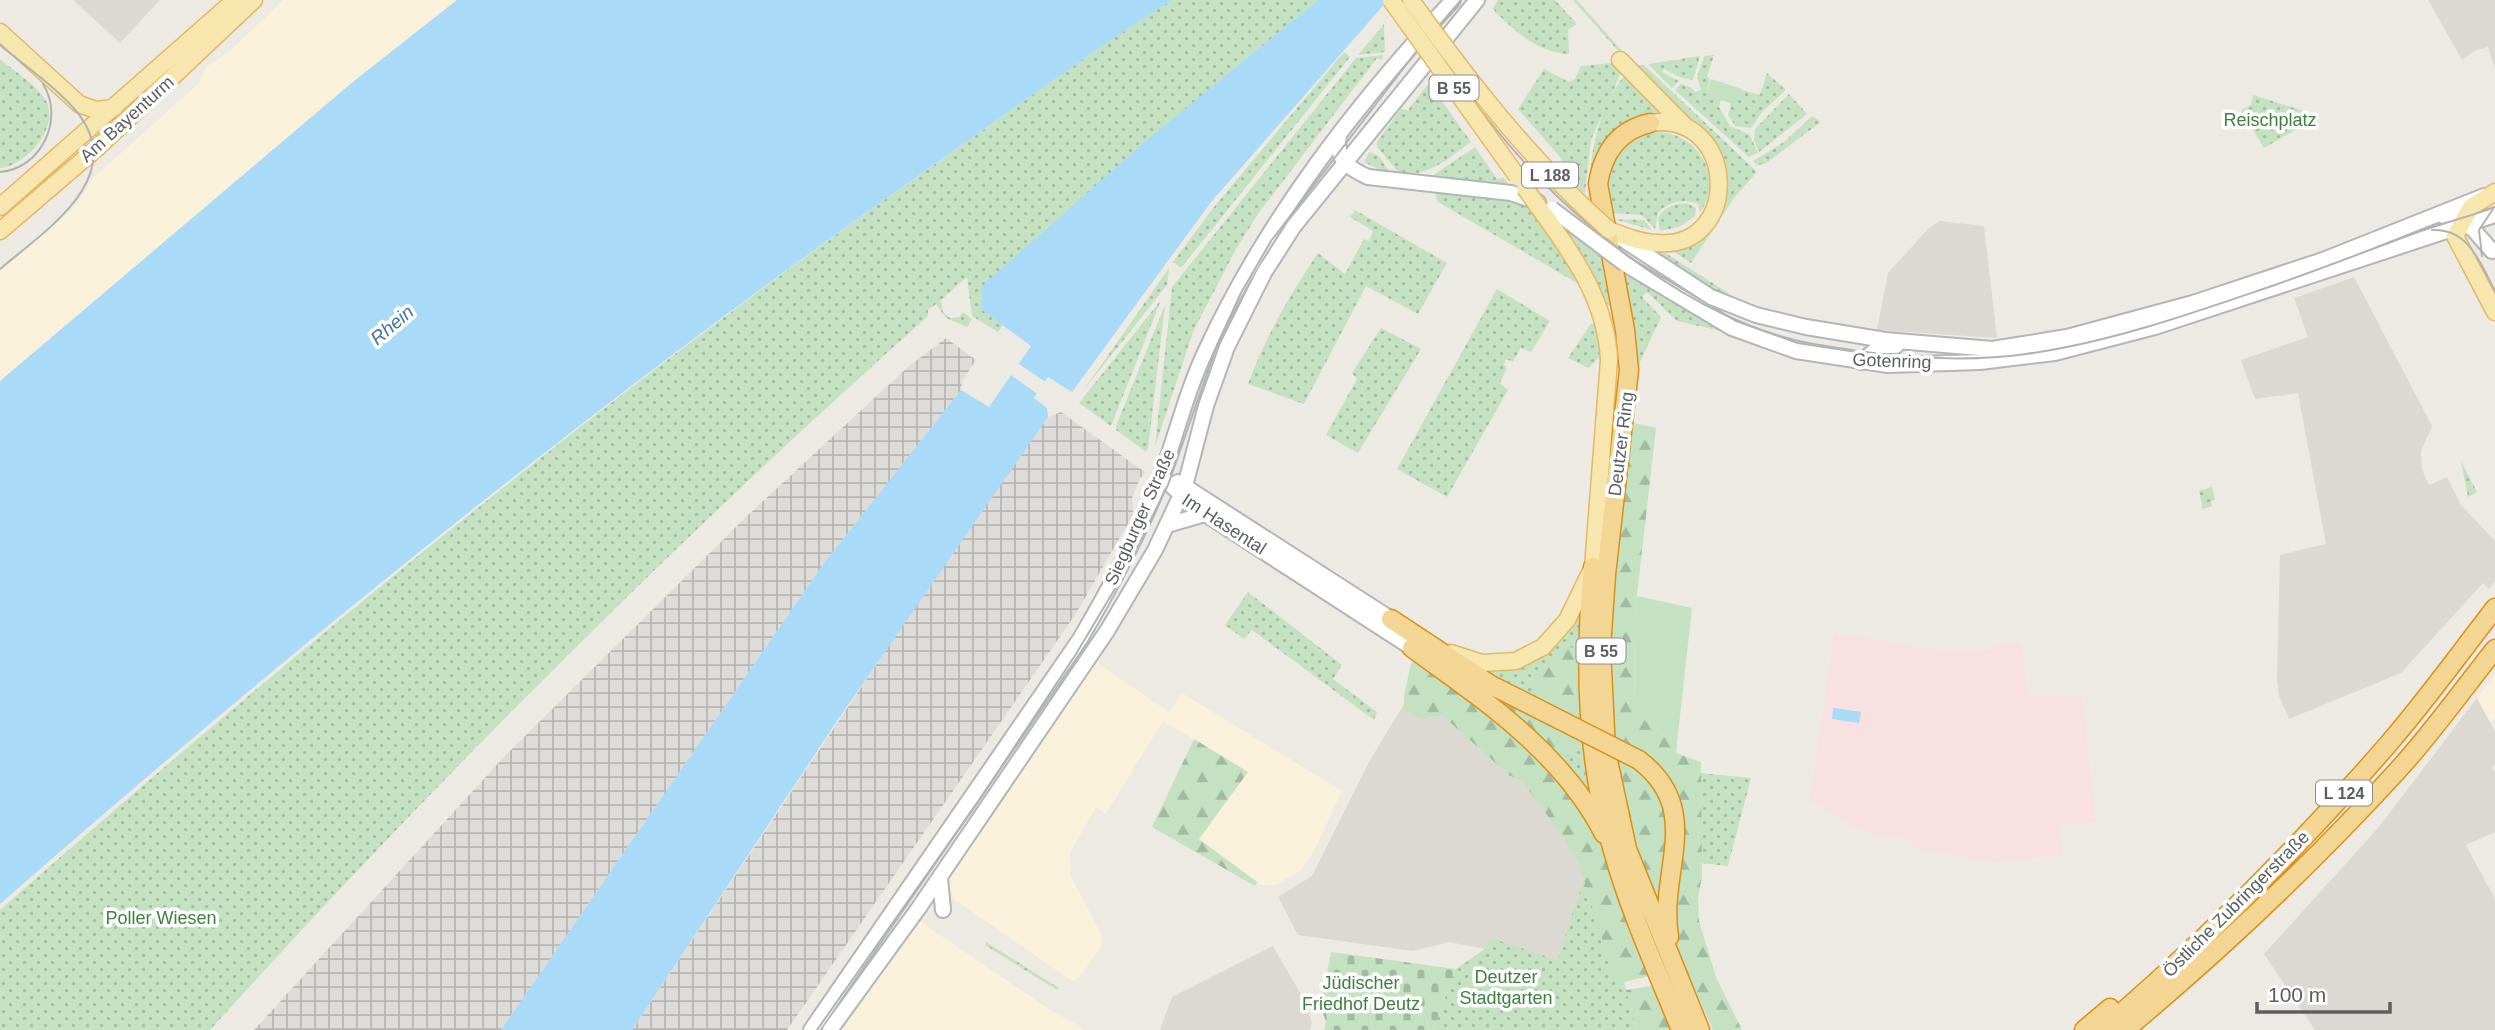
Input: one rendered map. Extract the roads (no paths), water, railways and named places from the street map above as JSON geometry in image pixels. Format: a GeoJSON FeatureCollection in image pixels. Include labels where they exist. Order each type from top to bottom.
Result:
{"type":"FeatureCollection","features":[{"type":"Feature","properties":{"kind":"highway","name":"Deutzer Ring"},"geometry":{"type":"LineString","coordinates":[[1650,123],[1629,131],[1612,146],[1601,166],[1598,184],[1626,330],[1629,370],[1606,575],[1601,701],[1606,751],[1627,849],[1681,984],[1692,1029]]}},
{"type":"Feature","properties":{"kind":"highway","name":"Deutzer Ring"},"geometry":{"type":"LineString","coordinates":[[1593,567],[1587,640],[1588,700],[1593,750],[1612,851],[1652,958],[1692,1029]]}},
{"type":"Feature","properties":{"kind":"highway","name":"Östliche Zubringerstraße"},"geometry":{"type":"LineString","coordinates":[[2102,1030],[2249,895],[2319,821],[2392,739],[2495,608]]}},
{"type":"Feature","properties":{"kind":"highway","name":"B 55"},"geometry":{"type":"LineString","coordinates":[[1391,619],[1468,671],[1516,699],[1639,760],[1663,782],[1672,801],[1677,828],[1665,911],[1681,984]]}},
{"type":"Feature","properties":{"kind":"highway","name":"B 55"},"geometry":{"type":"LineString","coordinates":[[1412,648],[1529,738],[1582,799],[1612,851]]}},
{"type":"Feature","properties":{"kind":"highway","name":"Östliche Zubringerstraße"},"geometry":{"type":"LineString","coordinates":[[2125,1030],[2203,965],[2312,861],[2400,768],[2495,649]]}},
{"type":"Feature","properties":{"kind":"highway"},"geometry":{"type":"LineString","coordinates":[[2144,1030],[2260,920],[2312,861]]}},
{"type":"Feature","properties":{"kind":"highway","name":"L 124"},"geometry":{"type":"LineString","coordinates":[[2084,1030],[2138,985],[2176,963]]}},
{"type":"Feature","properties":{"kind":"main road","name":"Am Bayenturm"},"geometry":{"type":"LineString","coordinates":[[0,231],[124,122],[179,62],[200,32],[235,0]]}},
{"type":"Feature","properties":{"kind":"main road","name":"Am Bayenturm"},"geometry":{"type":"LineString","coordinates":[[0,208],[114,108],[225,27],[254,0]]}},
{"type":"Feature","properties":{"kind":"main road","name":"Deutzer Ring"},"geometry":{"type":"LineString","coordinates":[[1391,0],[1580,267],[1597,298],[1606,329],[1609,360],[1593,567]]}},
{"type":"Feature","properties":{"kind":"main road","name":"B 55"},"geometry":{"type":"LineString","coordinates":[[1411,0],[1495,114]]}},
{"type":"Feature","properties":{"kind":"main road","name":"Siegburger Straße"},"geometry":{"type":"LineString","coordinates":[[811,1030],[1080,639],[1129,553],[1161,476],[1205,352],[1235,291],[1326,149],[1453,0]]}},
{"type":"Feature","properties":{"kind":"main road","name":"Siegburger Straße"},"geometry":{"type":"LineString","coordinates":[[830,1030],[940,877],[1107,631],[1183,494],[1220,365],[1249,300],[1294,226],[1349,167],[1476,0]]}},
{"type":"Feature","properties":{"kind":"main road"},"geometry":{"type":"LineString","coordinates":[[0,32],[79,104],[96,110],[114,108],[116,121],[124,122]]}},
{"type":"Feature","properties":{"kind":"main road"},"geometry":{"type":"LineString","coordinates":[[1609,230],[1653,243],[1680,241],[1707,221],[1719,198],[1720,183],[1715,158],[1620,60]]}},
{"type":"Feature","properties":{"kind":"main road"},"geometry":{"type":"LineString","coordinates":[[67,173],[80,149],[84,133],[79,104]]}},
{"type":"Feature","properties":{"kind":"main road","name":"L 188"},"geometry":{"type":"LineString","coordinates":[[1495,114],[1536,161],[1609,230]]}},
{"type":"Feature","properties":{"kind":"main road","name":"Deutzer Ring"},"geometry":{"type":"LineString","coordinates":[[1650,123],[1672,124],[1690,131]]}},
{"type":"Feature","properties":{"kind":"main road"},"geometry":{"type":"LineString","coordinates":[[1339,135],[1338,153],[1349,167]]}},
{"type":"Feature","properties":{"kind":"main road","name":"Gotenring"},"geometry":{"type":"LineString","coordinates":[[1349,167],[1368,177],[1511,193],[1552,209],[1656,285],[1704,314],[1763,342],[1796,351],[1888,365],[2026,359],[2070,350],[2214,310],[2457,227]]}},
{"type":"Feature","properties":{"kind":"main road","name":"L 188"},"geometry":{"type":"LineString","coordinates":[[2439,214],[2491,194]]}},
{"type":"Feature","properties":{"kind":"main road"},"geometry":{"type":"LineString","coordinates":[[2491,194],[2471,207],[2457,227],[2456,243],[2495,312]]}},
{"type":"Feature","properties":{"kind":"main road"},"geometry":{"type":"LineString","coordinates":[[0,208],[14,211],[26,207]]}},
{"type":"Feature","properties":{"kind":"main road"},"geometry":{"type":"LineString","coordinates":[[2439,214],[2493,255]]}},
{"type":"Feature","properties":{"kind":"main road","name":"Gotenring"},"geometry":{"type":"LineString","coordinates":[[1609,230],[1711,297],[1775,320],[1908,342],[1992,349],[2033,344],[2106,328],[2323,260],[2439,214]]}},
{"type":"Feature","properties":{"kind":"main road","name":"L 188"},"geometry":{"type":"LineString","coordinates":[[2457,227],[2492,216]]}},
{"type":"Feature","properties":{"kind":"main road"},"geometry":{"type":"LineString","coordinates":[[2492,216],[2486,230],[2493,255]]}},
{"type":"Feature","properties":{"kind":"main road"},"geometry":{"type":"LineString","coordinates":[[1861,362],[1880,346],[1908,342]]}},
{"type":"Feature","properties":{"kind":"main road"},"geometry":{"type":"LineString","coordinates":[[1880,346],[1878,356],[1888,365]]}},
{"type":"Feature","properties":{"kind":"main road","name":"Im Hasental"},"geometry":{"type":"LineString","coordinates":[[1161,476],[1205,514],[1412,648]]}},
{"type":"Feature","properties":{"kind":"main road","name":"Im Hasental"},"geometry":{"type":"LineString","coordinates":[[1183,494],[1391,619]]}},
{"type":"Feature","properties":{"kind":"main road"},"geometry":{"type":"LineString","coordinates":[[1167,525],[1205,514]]}},
{"type":"Feature","properties":{"kind":"main road","name":"B 55"},"geometry":{"type":"LineString","coordinates":[[1391,619],[1472,661],[1504,664],[1516,661],[1543,647],[1556,634],[1567,620],[1593,567]]}},
{"type":"Feature","properties":{"kind":"main road"},"geometry":{"type":"LineString","coordinates":[[940,877],[943,910]]}},
{"type":"Feature","properties":{"kind":"water","name":"Rhein"},"geometry":{"type":"Polygon","coordinates":[[[457,0],[1172,0],[822,244],[581,425],[345,612],[0,904],[0,381],[354,81],[457,0]]]}},
{"type":"Feature","properties":{"kind":"water"},"geometry":{"type":"Polygon","coordinates":[[[1318,0],[1388,0],[1211,202],[1072,392],[1048,377],[1034,398],[1047,408],[1048,417],[837,721],[632,1030],[501,1030],[824,563],[961,390],[989,407],[1031,346],[982,310],[982,286],[1147,140],[1318,0]]]}},
{"type":"Feature","properties":{"kind":"water"},"geometry":{"type":"Polygon","coordinates":[[[1833,708],[1861,712],[1859,723],[1832,719],[1833,708]]]}},
{"type":"Feature","properties":{"kind":"tram line"},"geometry":{"type":"LineString","coordinates":[[1400,0],[1502,136],[1572,210],[1646,269],[1700,302],[1757,328],[1808,343],[1931,358],[1988,358],[2057,349],[2179,317],[2495,207]]}},
{"type":"Feature","properties":{"kind":"tram line"},"geometry":{"type":"LineString","coordinates":[[817,1030],[980,799],[1076,654],[1122,577],[1168,485],[1217,345],[1241,293],[1271,241],[1412,57],[1461,0]]}},
{"type":"Feature","properties":{"kind":"tram line"},"geometry":{"type":"LineString","coordinates":[[0,45],[50,85],[77,112],[91,136],[93,159],[87,181],[75,201],[38,238],[0,269]]}},
{"type":"Feature","properties":{"kind":"tram line"},"geometry":{"type":"LineString","coordinates":[[0,172],[15,169],[27,162],[45,140],[51,112],[43,84]]}},
{"type":"Feature","properties":{"kind":"tram line"},"geometry":{"type":"LineString","coordinates":[[2482,256],[2479,230],[2493,209]]}},
{"type":"Feature","properties":{"kind":"tram line"},"geometry":{"type":"LineString","coordinates":[[2432,230],[2445,231],[2464,241],[2472,249],[2495,291]]}},
{"type":"Feature","properties":{"kind":"park label","name":"Reischplatz"},"geometry":{"type":"Point","coordinates":[2270,120]}},
{"type":"Feature","properties":{"kind":"park label","name":"Poller Wiesen"},"geometry":{"type":"Point","coordinates":[161,918]}},
{"type":"Feature","properties":{"kind":"park label","name":"Deutzer Stadtgarten"},"geometry":{"type":"Point","coordinates":[1506,988]}},
{"type":"Feature","properties":{"kind":"park label","name":"Jüdischer Friedhof Deutz"},"geometry":{"type":"Point","coordinates":[1361,993]}}]}
